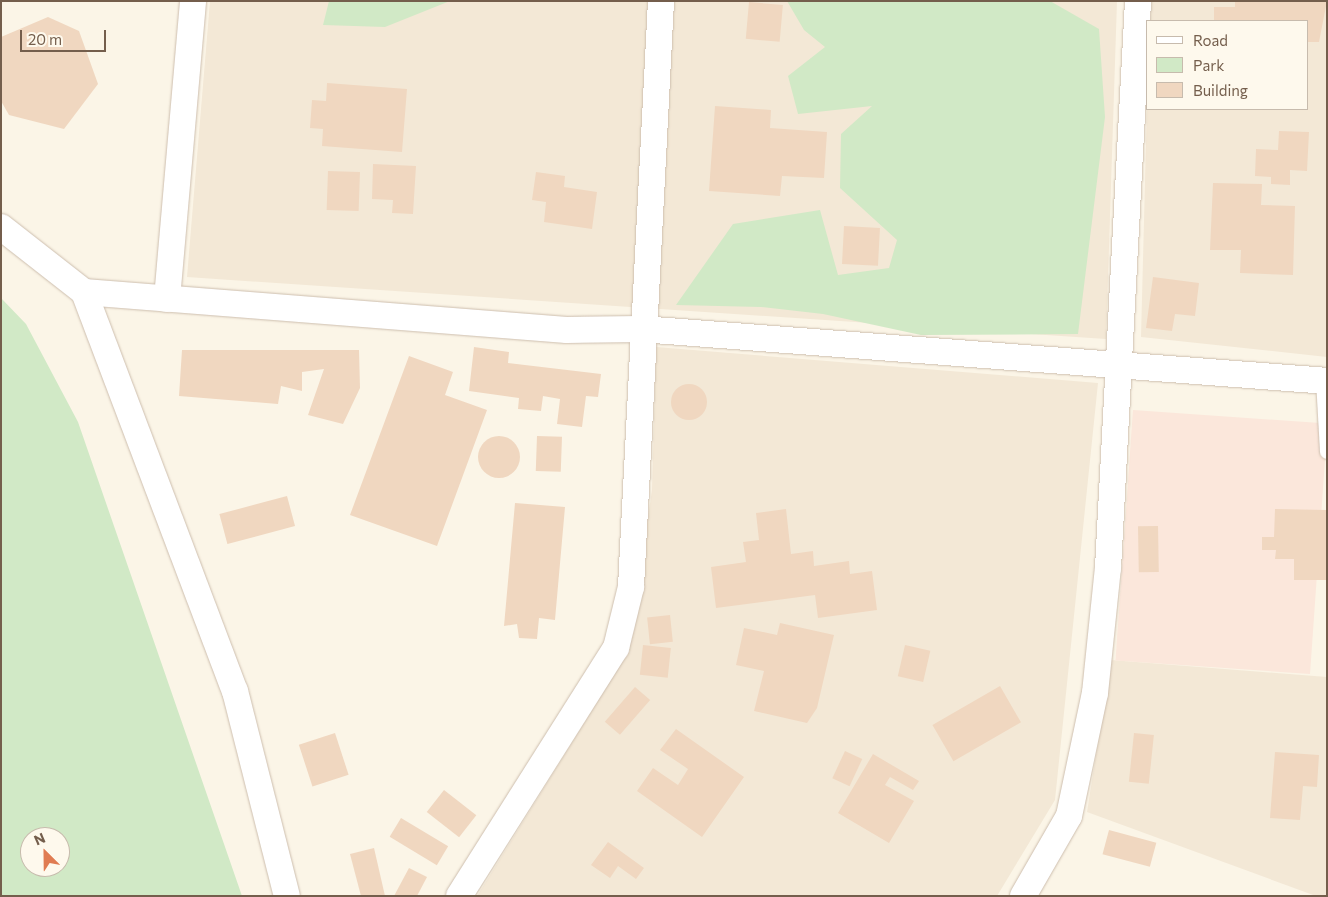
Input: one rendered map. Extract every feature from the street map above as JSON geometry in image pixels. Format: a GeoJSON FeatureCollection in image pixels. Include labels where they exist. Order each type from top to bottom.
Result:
{"type":"FeatureCollection","features":[{"type":"Feature","properties":{"kind":"street"},"geometry":{"type":"LineString","coordinates":[[167,299],[193,1]]}},
{"type":"Feature","properties":{"kind":"street"},"geometry":{"type":"LineString","coordinates":[[459,896],[616,648],[631,586],[638,522],[641,329],[661,1]]}},
{"type":"Feature","properties":{"kind":"street"},"geometry":{"type":"LineString","coordinates":[[1023,896],[1069,816],[1095,693],[1108,568],[1138,1]]}},
{"type":"Feature","properties":{"kind":"street"},"geometry":{"type":"LineString","coordinates":[[1,227],[84,292],[235,691],[287,896]]}},
{"type":"Feature","properties":{"kind":"street"},"geometry":{"type":"LineString","coordinates":[[84,292],[567,330],[641,329],[1325,380]]}},
{"type":"Feature","properties":{"kind":"lane"},"geometry":{"type":"LineString","coordinates":[[1325,380],[1327,452]]}},
{"type":"Feature","properties":{"kind":"shaded area"},"geometry":{"type":"Polygon","coordinates":[[[210,1],[1117,1],[1106,339],[187,277],[210,1]]]}},
{"type":"Feature","properties":{"kind":"shaded area"},"geometry":{"type":"Polygon","coordinates":[[[1152,1],[1327,1],[1327,357],[1141,337],[1147,110],[1308,110],[1308,20],[1150,20],[1152,1]]]}},
{"type":"Feature","properties":{"kind":"shaded area"},"geometry":{"type":"Polygon","coordinates":[[[656,347],[1098,383],[1055,800],[997,896],[477,896],[628,652],[652,490],[656,347]]]}},
{"type":"Feature","properties":{"kind":"shaded area"},"geometry":{"type":"Polygon","coordinates":[[[1133,410],[1327,424],[1310,674],[1115,660],[1133,410]]]}},
{"type":"Feature","properties":{"kind":"shaded area"},"geometry":{"type":"Polygon","coordinates":[[[1111,660],[1327,677],[1327,896],[1316,896],[1087,812],[1111,660]]]}},
{"type":"Feature","properties":{"kind":"green space"},"geometry":{"type":"Polygon","coordinates":[[[329,1],[450,1],[385,27],[323,25],[329,1]]]}},
{"type":"Feature","properties":{"kind":"green space"},"geometry":{"type":"Polygon","coordinates":[[[787,1],[1050,1],[1099,29],[1105,117],[1078,334],[921,335],[823,314],[761,307],[676,305],[733,224],[820,210],[838,275],[889,268],[897,240],[840,188],[841,134],[872,106],[798,114],[788,76],[825,47],[804,30],[787,1]]]}},
{"type":"Feature","properties":{"kind":"green space"},"geometry":{"type":"Polygon","coordinates":[[[1,298],[26,324],[78,422],[242,896],[1,896],[1,298]]]}},
{"type":"Feature","properties":{"kind":"building"},"geometry":{"type":"Polygon","coordinates":[[[1235,1],[1327,1],[1319,42],[1308,42],[1308,20],[1214,20],[1214,7],[1235,7],[1235,1]]]}},
{"type":"Feature","properties":{"kind":"building"},"geometry":{"type":"Polygon","coordinates":[[[749,2],[783,5],[780,42],[746,39],[749,2]]]}},
{"type":"Feature","properties":{"kind":"building"},"geometry":{"type":"Polygon","coordinates":[[[48,17],[79,31],[98,84],[64,129],[9,115],[1,101],[1,37],[48,17]]]}},
{"type":"Feature","properties":{"kind":"building"},"geometry":{"type":"Polygon","coordinates":[[[327,83],[407,89],[402,152],[322,146],[323,129],[310,128],[312,100],[326,101],[327,83]]]}},
{"type":"Feature","properties":{"kind":"building"},"geometry":{"type":"Polygon","coordinates":[[[715,106],[771,110],[770,128],[827,132],[824,178],[782,176],[780,196],[709,191],[715,106]]]}},
{"type":"Feature","properties":{"kind":"building"},"geometry":{"type":"Polygon","coordinates":[[[1279,131],[1309,132],[1307,171],[1290,170],[1290,185],[1271,184],[1271,177],[1255,176],[1256,149],[1278,150],[1279,131]]]}},
{"type":"Feature","properties":{"kind":"building"},"geometry":{"type":"Polygon","coordinates":[[[373,164],[416,166],[413,214],[392,213],[393,200],[372,199],[373,164]]]}},
{"type":"Feature","properties":{"kind":"building"},"geometry":{"type":"Polygon","coordinates":[[[328,171],[360,172],[359,211],[327,210],[328,171]]]}},
{"type":"Feature","properties":{"kind":"building"},"geometry":{"type":"Polygon","coordinates":[[[536,172],[565,176],[564,187],[597,192],[592,229],[544,222],[546,202],[532,200],[536,172]]]}},
{"type":"Feature","properties":{"kind":"building"},"geometry":{"type":"Polygon","coordinates":[[[1213,183],[1262,184],[1261,205],[1295,206],[1293,275],[1240,273],[1241,250],[1210,250],[1213,183]]]}},
{"type":"Feature","properties":{"kind":"building"},"geometry":{"type":"Polygon","coordinates":[[[844,226],[880,228],[878,266],[842,264],[844,226]]]}},
{"type":"Feature","properties":{"kind":"building"},"geometry":{"type":"Polygon","coordinates":[[[1153,277],[1199,283],[1195,316],[1175,314],[1172,331],[1146,328],[1153,277]]]}},
{"type":"Feature","properties":{"kind":"building"},"geometry":{"type":"Polygon","coordinates":[[[474,347],[509,352],[508,363],[601,374],[598,397],[586,396],[582,427],[557,424],[560,399],[543,396],[541,411],[518,409],[519,398],[469,391],[474,347]]]}},
{"type":"Feature","properties":{"kind":"building"},"geometry":{"type":"Polygon","coordinates":[[[182,350],[359,350],[360,388],[343,424],[308,415],[324,369],[302,372],[302,391],[281,386],[278,404],[179,396],[182,350]]]}},
{"type":"Feature","properties":{"kind":"building"},"geometry":{"type":"Polygon","coordinates":[[[409,356],[453,372],[445,395],[487,410],[437,546],[350,515],[409,356]]]}},
{"type":"Feature","properties":{"kind":"building"},"geometry":{"type":"Polygon","coordinates":[[[689,384],[701,390],[707,402],[701,414],[689,420],[677,414],[671,402],[677,390],[689,384]]]}},
{"type":"Feature","properties":{"kind":"building"},"geometry":{"type":"Polygon","coordinates":[[[495,436],[503,436],[514,442],[520,457],[514,472],[503,478],[495,478],[484,472],[478,461],[478,453],[484,442],[495,436]]]}},
{"type":"Feature","properties":{"kind":"building"},"geometry":{"type":"Polygon","coordinates":[[[537,436],[562,437],[561,472],[536,471],[537,436]]]}},
{"type":"Feature","properties":{"kind":"building"},"geometry":{"type":"Polygon","coordinates":[[[287,496],[295,526],[227,544],[219,514],[287,496]]]}},
{"type":"Feature","properties":{"kind":"building"},"geometry":{"type":"Polygon","coordinates":[[[515,503],[565,507],[555,620],[539,618],[537,639],[519,638],[517,624],[504,626],[515,503]]]}},
{"type":"Feature","properties":{"kind":"building"},"geometry":{"type":"Polygon","coordinates":[[[786,509],[791,554],[813,551],[814,566],[849,561],[850,574],[872,571],[877,610],[818,618],[815,595],[716,608],[711,567],[746,562],[743,542],[759,540],[756,513],[786,509]]]}},
{"type":"Feature","properties":{"kind":"building"},"geometry":{"type":"Polygon","coordinates":[[[1275,509],[1327,510],[1327,580],[1294,580],[1294,559],[1275,559],[1276,550],[1262,550],[1262,537],[1274,537],[1275,509]]]}},
{"type":"Feature","properties":{"kind":"building"},"geometry":{"type":"Polygon","coordinates":[[[1138,526],[1158,526],[1159,572],[1139,572],[1138,526]]]}},
{"type":"Feature","properties":{"kind":"building"},"geometry":{"type":"Polygon","coordinates":[[[670,615],[673,642],[650,644],[647,617],[670,615]]]}},
{"type":"Feature","properties":{"kind":"building"},"geometry":{"type":"Polygon","coordinates":[[[780,623],[834,635],[817,708],[807,723],[754,711],[764,671],[736,665],[744,628],[777,635],[780,623]]]}},
{"type":"Feature","properties":{"kind":"building"},"geometry":{"type":"Polygon","coordinates":[[[643,645],[671,648],[668,678],[640,675],[643,645]]]}},
{"type":"Feature","properties":{"kind":"building"},"geometry":{"type":"Polygon","coordinates":[[[905,645],[930,651],[923,682],[898,676],[905,645]]]}},
{"type":"Feature","properties":{"kind":"building"},"geometry":{"type":"Polygon","coordinates":[[[1000,686],[1021,722],[953,761],[932,725],[1000,686]]]}},
{"type":"Feature","properties":{"kind":"building"},"geometry":{"type":"Polygon","coordinates":[[[635,687],[650,700],[620,735],[605,722],[635,687]]]}},
{"type":"Feature","properties":{"kind":"building"},"geometry":{"type":"Polygon","coordinates":[[[676,729],[744,777],[702,837],[637,791],[653,768],[678,785],[688,769],[660,750],[676,729]]]}},
{"type":"Feature","properties":{"kind":"building"},"geometry":{"type":"Polygon","coordinates":[[[335,733],[349,775],[312,787],[299,745],[335,733]]]}},
{"type":"Feature","properties":{"kind":"building"},"geometry":{"type":"Polygon","coordinates":[[[1134,733],[1154,735],[1149,784],[1129,782],[1134,733]]]}},
{"type":"Feature","properties":{"kind":"building"},"geometry":{"type":"Polygon","coordinates":[[[845,751],[862,759],[850,786],[832,778],[845,751]]]}},
{"type":"Feature","properties":{"kind":"building"},"geometry":{"type":"Polygon","coordinates":[[[1275,752],[1319,755],[1317,787],[1303,786],[1300,820],[1270,818],[1275,752]]]}},
{"type":"Feature","properties":{"kind":"building"},"geometry":{"type":"Polygon","coordinates":[[[873,754],[919,781],[913,790],[890,777],[885,785],[914,801],[889,843],[838,813],[873,754]]]}},
{"type":"Feature","properties":{"kind":"building"},"geometry":{"type":"Polygon","coordinates":[[[444,790],[476,815],[459,837],[427,812],[444,790]]]}},
{"type":"Feature","properties":{"kind":"building"},"geometry":{"type":"Polygon","coordinates":[[[401,818],[448,846],[437,865],[390,837],[401,818]]]}},
{"type":"Feature","properties":{"kind":"building"},"geometry":{"type":"Polygon","coordinates":[[[1109,830],[1156,843],[1150,867],[1103,854],[1109,830]]]}},
{"type":"Feature","properties":{"kind":"building"},"geometry":{"type":"Polygon","coordinates":[[[608,842],[644,868],[636,879],[618,866],[610,878],[591,865],[608,842]]]}},
{"type":"Feature","properties":{"kind":"building"},"geometry":{"type":"Polygon","coordinates":[[[374,848],[385,896],[361,896],[350,854],[374,848]]]}},
{"type":"Feature","properties":{"kind":"building"},"geometry":{"type":"Polygon","coordinates":[[[409,868],[427,877],[417,896],[394,896],[409,868]]]}}]}
